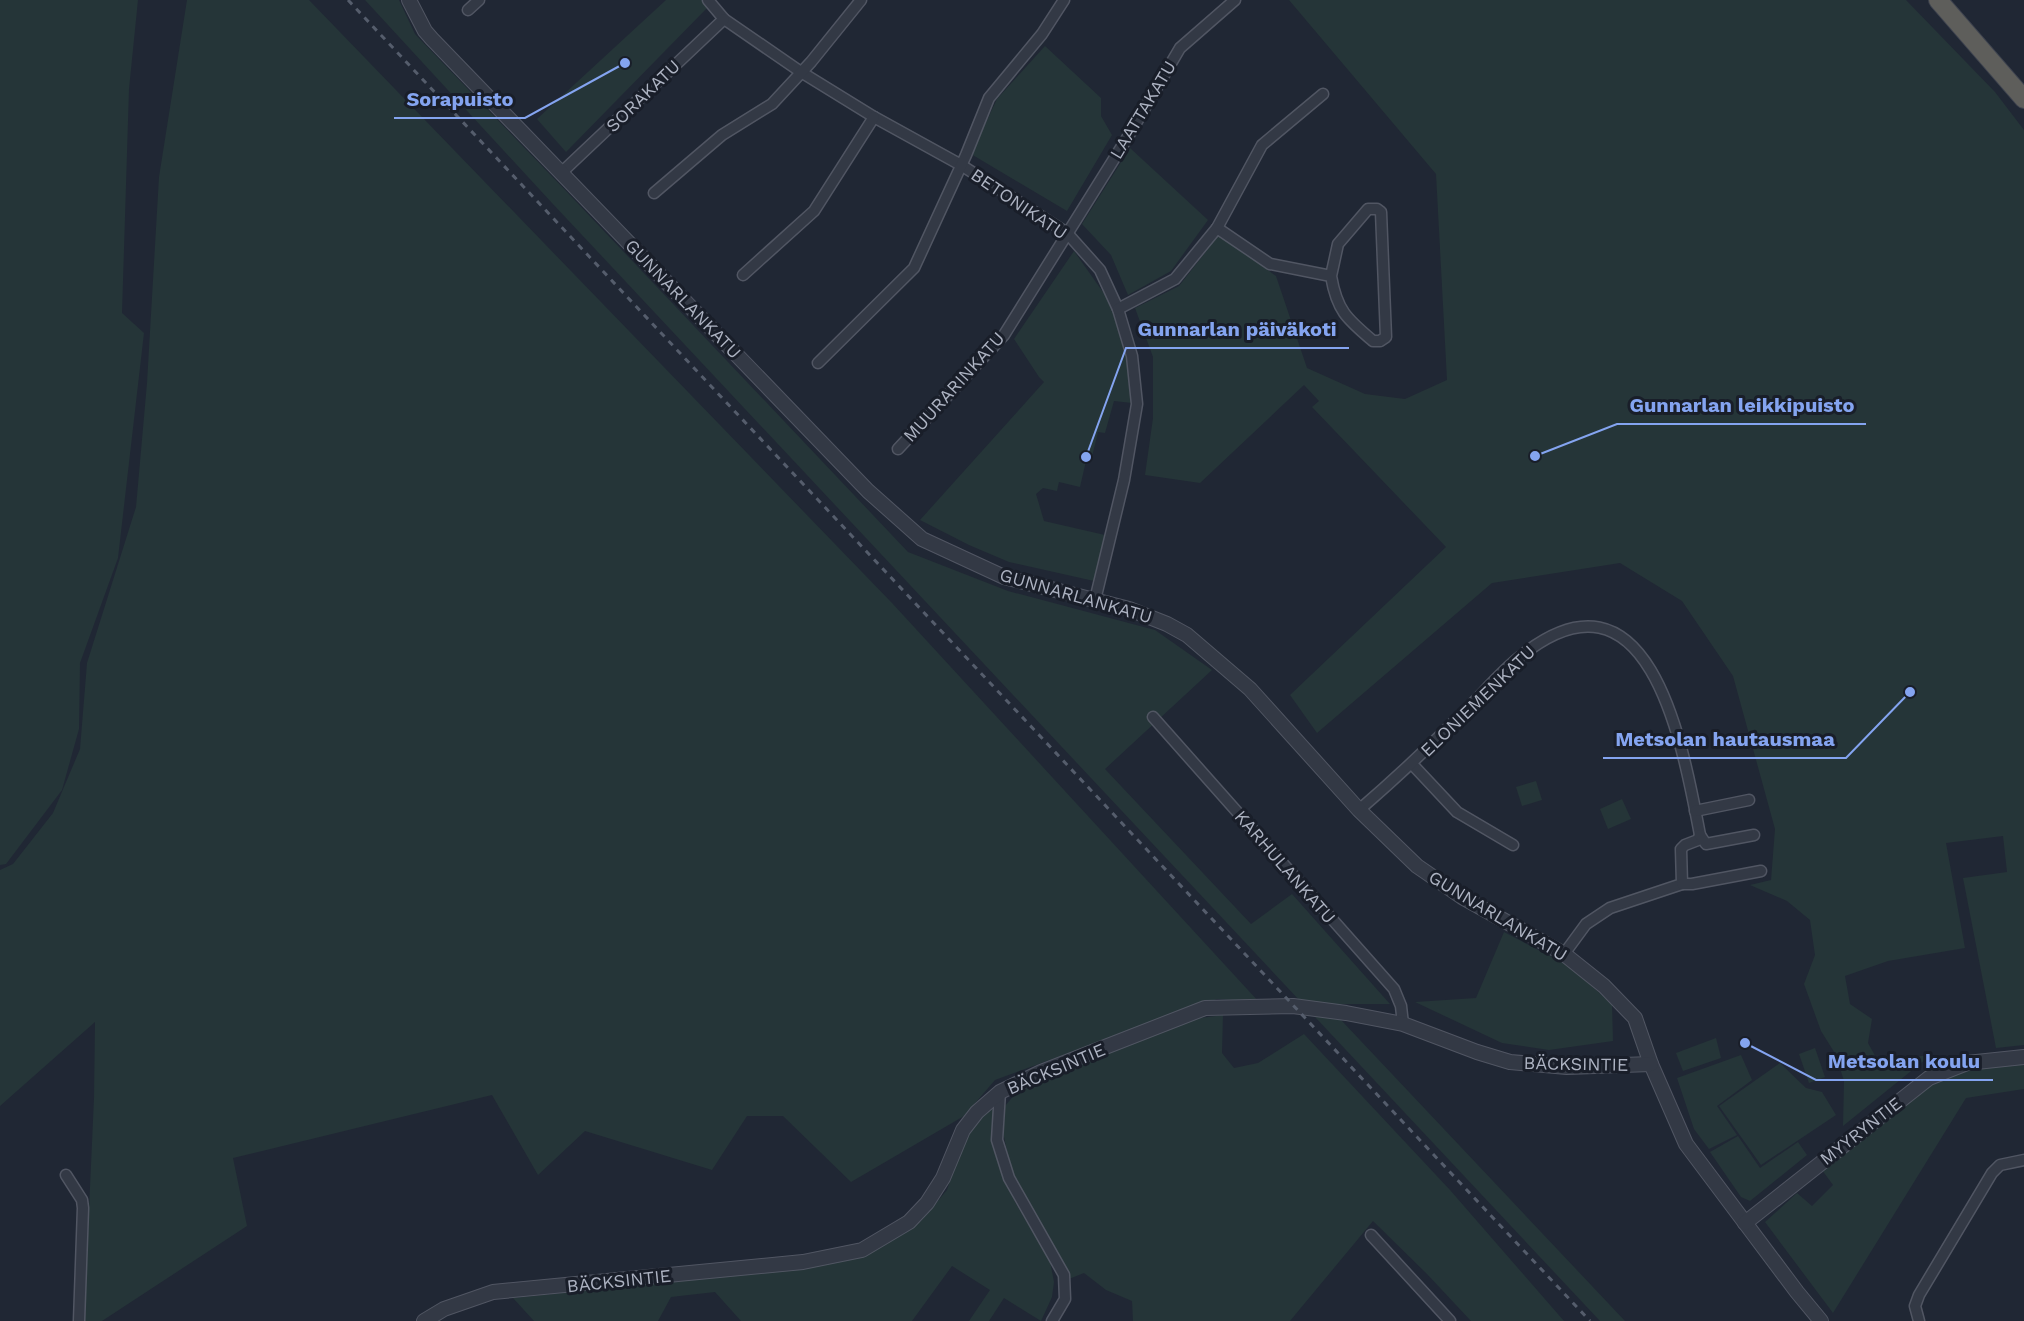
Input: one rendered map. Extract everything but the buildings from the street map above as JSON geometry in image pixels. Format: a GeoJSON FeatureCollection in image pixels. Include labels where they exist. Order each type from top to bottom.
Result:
{"type":"FeatureCollection","features":[{"type":"Feature","properties":{"kind":"highway"},"geometry":{"type":"LineString","coordinates":[[1938,0],[2024,99]]}},
{"type":"Feature","properties":{"kind":"street","name":"GUNNARLANKATU"},"geometry":{"type":"LineString","coordinates":[[409,0],[432,39],[868,491],[916,534],[1004,577],[1148,615],[1196,641],[1250,689],[1359,810],[1418,866],[1462,897],[1564,954],[1604,986],[1635,1018],[1651,1064],[1686,1144],[1821,1321]]}},
{"type":"Feature","properties":{"kind":"street"},"geometry":{"type":"LineString","coordinates":[[468,10],[479,0]]}},
{"type":"Feature","properties":{"kind":"street","name":"BETONIKATU"},"geometry":{"type":"LineString","coordinates":[[708,0],[724,19],[801,72],[874,117],[961,165],[1067,233],[1100,270],[1118,309],[1132,356],[1137,404],[1124,480],[1095,600]]}},
{"type":"Feature","properties":{"kind":"street"},"geometry":{"type":"LineString","coordinates":[[654,192],[722,135],[772,104],[861,0]]}},
{"type":"Feature","properties":{"kind":"street"},"geometry":{"type":"LineString","coordinates":[[818,363],[914,268],[989,98],[1042,34],[1064,0]]}},
{"type":"Feature","properties":{"kind":"street","name":"LAATTAKATU"},"geometry":{"type":"LineString","coordinates":[[1067,233],[1126,140],[1180,48],[1235,0]]}},
{"type":"Feature","properties":{"kind":"street","name":"SORAKATU"},"geometry":{"type":"LineString","coordinates":[[561,173],[724,19]]}},
{"type":"Feature","properties":{"kind":"street"},"geometry":{"type":"LineString","coordinates":[[1118,309],[1175,279],[1217,228],[1262,145],[1323,94]]}},
{"type":"Feature","properties":{"kind":"street"},"geometry":{"type":"LineString","coordinates":[[743,275],[814,211],[874,117]]}},
{"type":"Feature","properties":{"kind":"street"},"geometry":{"type":"LineString","coordinates":[[1368,209],[1377,209],[1381,212],[1386,337],[1380,341],[1373,341],[1355,326],[1339,307],[1331,276],[1338,244],[1368,209]]}},
{"type":"Feature","properties":{"kind":"street"},"geometry":{"type":"LineString","coordinates":[[1217,228],[1270,264],[1331,276]]}},
{"type":"Feature","properties":{"kind":"street","name":"MUURARINKATU"},"geometry":{"type":"LineString","coordinates":[[898,449],[1004,335],[1067,233]]}},
{"type":"Feature","properties":{"kind":"street","name":"ELONIEMENKATU"},"geometry":{"type":"LineString","coordinates":[[1359,810],[1412,764],[1520,656],[1567,628],[1582,625],[1596,626],[1613,631],[1638,652],[1661,687],[1690,781],[1700,835]]}},
{"type":"Feature","properties":{"kind":"street","name":"KARHULANKATU"},"geometry":{"type":"LineString","coordinates":[[1153,717],[1394,989],[1401,1006],[1403,1024]]}},
{"type":"Feature","properties":{"kind":"street"},"geometry":{"type":"LineString","coordinates":[[1412,764],[1457,812],[1513,844]]}},
{"type":"Feature","properties":{"kind":"street"},"geometry":{"type":"LineString","coordinates":[[1695,810],[1749,800]]}},
{"type":"Feature","properties":{"kind":"street"},"geometry":{"type":"LineString","coordinates":[[1682,884],[1681,849],[1698,840],[1700,835]]}},
{"type":"Feature","properties":{"kind":"street"},"geometry":{"type":"LineString","coordinates":[[1700,835],[1706,844],[1754,835]]}},
{"type":"Feature","properties":{"kind":"street"},"geometry":{"type":"LineString","coordinates":[[1564,954],[1586,924],[1610,908],[1682,884],[1761,871]]}},
{"type":"Feature","properties":{"kind":"street","name":"BÄCKSINTIE"},"geometry":{"type":"LineString","coordinates":[[424,1321],[444,1309],[493,1292],[803,1262],[862,1250],[909,1222],[927,1203],[943,1178],[963,1130],[977,1112],[1000,1092],[1041,1072],[1205,1008],[1293,1006],[1319,1009],[1403,1024],[1510,1062],[1567,1067],[1651,1064]]}},
{"type":"Feature","properties":{"kind":"street","name":"MYYRYNTIE"},"geometry":{"type":"LineString","coordinates":[[1745,1224],[1929,1078],[1967,1063],[2024,1057]]}},
{"type":"Feature","properties":{"kind":"street"},"geometry":{"type":"LineString","coordinates":[[1000,1092],[997,1140],[1009,1178],[1064,1275],[1065,1299],[1052,1321]]}},
{"type":"Feature","properties":{"kind":"street"},"geometry":{"type":"LineString","coordinates":[[1919,1321],[1915,1306],[1919,1295],[1992,1173],[2000,1165],[2024,1160]]}},
{"type":"Feature","properties":{"kind":"street"},"geometry":{"type":"LineString","coordinates":[[66,1175],[82,1200],[83,1208],[79,1321]]}},
{"type":"Feature","properties":{"kind":"street"},"geometry":{"type":"LineString","coordinates":[[1371,1235],[1450,1321]]}},
{"type":"Feature","properties":{"kind":"shaded area"},"geometry":{"type":"Polygon","coordinates":[[[0,0],[138,0],[129,89],[122,313],[144,333],[118,558],[80,663],[79,729],[62,790],[6,864],[0,865],[0,0]]]}},
{"type":"Feature","properties":{"kind":"shaded area"},"geometry":{"type":"Polygon","coordinates":[[[187,0],[309,0],[892,603],[1259,1002],[1217,999],[995,1080],[964,1116],[851,1182],[783,1116],[747,1116],[712,1170],[585,1131],[538,1175],[492,1095],[233,1158],[247,1226],[102,1321],[84,1321],[95,1022],[0,1106],[0,870],[13,864],[53,813],[80,749],[87,663],[136,507],[147,383],[159,177],[187,0]]]}},
{"type":"Feature","properties":{"kind":"shaded area"},"geometry":{"type":"Polygon","coordinates":[[[365,0],[399,0],[415,34],[908,552],[1008,591],[1155,630],[1212,670],[1105,769],[1251,924],[1292,894],[1390,1004],[1326,1004],[1625,1321],[1600,1321],[552,203],[365,0]]]}},
{"type":"Feature","properties":{"kind":"shaded area"},"geometry":{"type":"Polygon","coordinates":[[[666,0],[706,0],[708,7],[566,152],[537,119],[666,0]]]}},
{"type":"Feature","properties":{"kind":"shaded area"},"geometry":{"type":"Polygon","coordinates":[[[1289,0],[1906,0],[1995,92],[2024,130],[2024,1045],[1996,1048],[1963,878],[2007,872],[2003,836],[1946,843],[1965,948],[1888,961],[1845,976],[1850,1004],[1872,1019],[1868,1043],[1878,1061],[1931,1055],[1843,1126],[1844,1081],[1836,1055],[1821,1031],[1804,984],[1815,955],[1810,920],[1787,901],[1750,885],[1771,880],[1775,829],[1733,676],[1682,601],[1620,563],[1492,583],[1317,733],[1290,695],[1446,547],[1312,407],[1319,401],[1304,385],[1200,483],[1145,475],[1153,418],[1153,357],[1135,308],[1179,286],[1219,235],[1276,276],[1307,368],[1365,394],[1405,399],[1447,380],[1436,174],[1289,0]]]}},
{"type":"Feature","properties":{"kind":"shaded area"},"geometry":{"type":"Polygon","coordinates":[[[1045,46],[1101,98],[1101,116],[1112,135],[1067,211],[971,154],[997,99],[1045,46]]]}},
{"type":"Feature","properties":{"kind":"shaded area"},"geometry":{"type":"Polygon","coordinates":[[[1130,148],[1208,220],[1171,271],[1128,295],[1111,255],[1082,224],[1130,148]]]}},
{"type":"Feature","properties":{"kind":"shaded area"},"geometry":{"type":"Polygon","coordinates":[[[1074,251],[1110,302],[1125,349],[1132,403],[1114,401],[1105,433],[1098,432],[1091,461],[1086,461],[1080,487],[1059,482],[1057,491],[1043,488],[1036,494],[1044,521],[1105,535],[1094,581],[1009,562],[920,520],[1044,382],[1014,339],[1074,251]]]}},
{"type":"Feature","properties":{"kind":"shaded area"},"geometry":{"type":"Polygon","coordinates":[[[1536,781],[1542,800],[1522,806],[1516,787],[1536,781]]]}},
{"type":"Feature","properties":{"kind":"shaded area"},"geometry":{"type":"Polygon","coordinates":[[[1622,799],[1631,819],[1608,829],[1600,809],[1622,799]]]}},
{"type":"Feature","properties":{"kind":"shaded area"},"geometry":{"type":"Polygon","coordinates":[[[1504,932],[1569,966],[1612,1004],[1613,1041],[1549,1050],[1502,1043],[1415,1002],[1476,998],[1504,932]]]}},
{"type":"Feature","properties":{"kind":"shaded area"},"geometry":{"type":"Polygon","coordinates":[[[1223,1015],[1222,1053],[1234,1068],[1258,1063],[1304,1034],[1450,1190],[1564,1321],[1471,1321],[1373,1221],[1290,1321],[1133,1321],[1132,1301],[1106,1290],[1084,1273],[1069,1279],[1012,1175],[1003,1132],[1005,1106],[1020,1088],[1193,1019],[1223,1015]]]}},
{"type":"Feature","properties":{"kind":"shaded area"},"geometry":{"type":"Polygon","coordinates":[[[1716,1038],[1721,1058],[1683,1071],[1676,1053],[1716,1038]]]}},
{"type":"Feature","properties":{"kind":"shaded area"},"geometry":{"type":"Polygon","coordinates":[[[1815,1048],[1825,1077],[1809,1083],[1799,1054],[1815,1048]]]}},
{"type":"Feature","properties":{"kind":"shaded area"},"geometry":{"type":"Polygon","coordinates":[[[1741,1055],[1752,1080],[1717,1106],[1737,1135],[1709,1149],[1694,1129],[1677,1078],[1741,1055]]]}},
{"type":"Feature","properties":{"kind":"shaded area"},"geometry":{"type":"Polygon","coordinates":[[[1780,1063],[1806,1088],[1822,1092],[1836,1115],[1761,1165],[1719,1106],[1780,1063]]]}},
{"type":"Feature","properties":{"kind":"shaded area"},"geometry":{"type":"Polygon","coordinates":[[[2024,1063],[2024,1089],[1966,1098],[1833,1313],[1765,1222],[1797,1193],[1812,1206],[1833,1185],[1822,1170],[1934,1082],[1983,1065],[2024,1063]]]}},
{"type":"Feature","properties":{"kind":"shaded area"},"geometry":{"type":"Polygon","coordinates":[[[991,1107],[994,1113],[992,1133],[998,1163],[1015,1202],[1050,1261],[1054,1282],[1052,1297],[1041,1321],[1004,1298],[989,1321],[969,1321],[990,1290],[952,1266],[912,1321],[741,1321],[715,1292],[671,1297],[658,1321],[534,1321],[513,1298],[712,1278],[866,1253],[921,1221],[947,1190],[963,1142],[991,1107]]]}},
{"type":"Feature","properties":{"kind":"shaded area"},"geometry":{"type":"Polygon","coordinates":[[[1738,1136],[1760,1168],[1798,1142],[1807,1155],[1750,1201],[1741,1197],[1710,1152],[1738,1136]]]}},
{"type":"Feature","properties":{"kind":"railway"},"geometry":{"type":"LineString","coordinates":[[348,0],[1590,1321]]}},
{"type":"Feature","properties":{"kind":"place","name":"Sorapuisto"},"geometry":{"type":"Point","coordinates":[625,63]}},
{"type":"Feature","properties":{"kind":"place","name":"Gunnarlan leikkipuisto"},"geometry":{"type":"Point","coordinates":[1535,456]}},
{"type":"Feature","properties":{"kind":"place","name":"Gunnarlan päiväkoti"},"geometry":{"type":"Point","coordinates":[1086,457]}},
{"type":"Feature","properties":{"kind":"place","name":"Metsolan hautausmaa"},"geometry":{"type":"Point","coordinates":[1910,692]}},
{"type":"Feature","properties":{"kind":"place","name":"Metsolan koulu"},"geometry":{"type":"Point","coordinates":[1745,1043]}}]}
